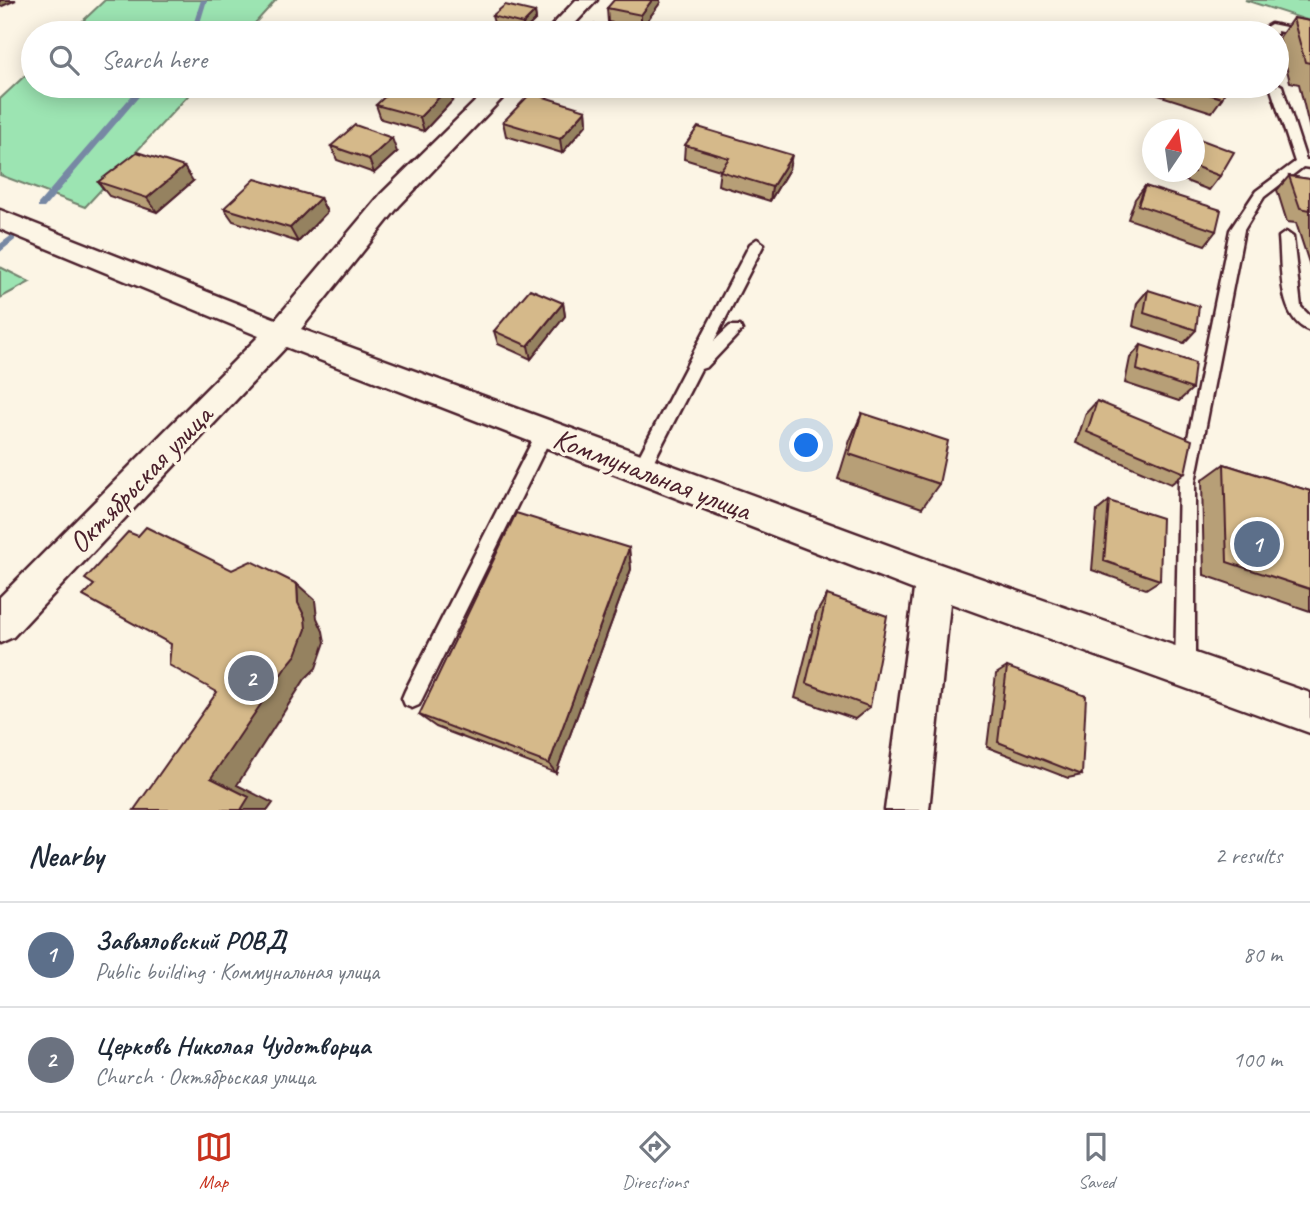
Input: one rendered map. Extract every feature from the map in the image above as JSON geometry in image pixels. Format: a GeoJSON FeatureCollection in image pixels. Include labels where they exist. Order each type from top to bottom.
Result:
{"type":"FeatureCollection","features":[{"type":"Feature","properties":{"kind":"street"},"geometry":{"type":"LineString","coordinates":[[567,21],[587,0]]}},
{"type":"Feature","properties":{"kind":"street","name":"Октябрьская улица"},"geometry":{"type":"LineString","coordinates":[[0,624],[281,334],[390,200],[491,98]]}},
{"type":"Feature","properties":{"kind":"street","name":"Коммунальная улица"},"geometry":{"type":"LineString","coordinates":[[0,219],[281,334],[934,580],[1310,713]]}},
{"type":"Feature","properties":{"kind":"street"},"geometry":{"type":"LineString","coordinates":[[907,810],[934,580]]}},
{"type":"Feature","properties":{"kind":"lane"},"geometry":{"type":"LineString","coordinates":[[1289,31],[1310,35]]}},
{"type":"Feature","properties":{"kind":"lane"},"geometry":{"type":"LineString","coordinates":[[1185,669],[1186,482],[1237,230],[1259,194],[1306,164],[1281,98]]}},
{"type":"Feature","properties":{"kind":"lane"},"geometry":{"type":"LineString","coordinates":[[1286,237],[1294,309],[1310,325]]}},
{"type":"Feature","properties":{"kind":"lane"},"geometry":{"type":"LineString","coordinates":[[641,469],[757,244]]}},
{"type":"Feature","properties":{"kind":"lane"},"geometry":{"type":"LineString","coordinates":[[690,375],[735,330]]}},
{"type":"Feature","properties":{"kind":"lane"},"geometry":{"type":"LineString","coordinates":[[412,698],[545,433]]}},
{"type":"Feature","properties":{"kind":"green space"},"geometry":{"type":"Polygon","coordinates":[[[105,0],[276,0],[257,21],[83,21],[105,0]]]}},
{"type":"Feature","properties":{"kind":"green space"},"geometry":{"type":"Polygon","coordinates":[[[1245,0],[1310,0],[1310,21],[1245,0]]]}},
{"type":"Feature","properties":{"kind":"green space"},"geometry":{"type":"Polygon","coordinates":[[[21,79],[21,98],[186,98],[85,207],[0,175],[0,99],[21,79]]]}},
{"type":"Feature","properties":{"kind":"green space"},"geometry":{"type":"Polygon","coordinates":[[[0,267],[30,282],[0,298],[0,267]]]}},
{"type":"Feature","properties":{"kind":"building"},"geometry":{"type":"Polygon","coordinates":[[[614,0],[652,0],[641,15],[607,8],[614,0]]]}},
{"type":"Feature","properties":{"kind":"building"},"geometry":{"type":"Polygon","coordinates":[[[505,5],[535,12],[526,21],[511,21],[492,16],[505,5]]]}},
{"type":"Feature","properties":{"kind":"building"},"geometry":{"type":"Polygon","coordinates":[[[1293,18],[1310,21],[1310,63],[1305,62],[1293,18]]]}},
{"type":"Feature","properties":{"kind":"building"},"geometry":{"type":"Polygon","coordinates":[[[383,98],[438,98],[420,117],[376,105],[383,98]]]}},
{"type":"Feature","properties":{"kind":"building"},"geometry":{"type":"Polygon","coordinates":[[[526,98],[547,98],[586,110],[560,139],[503,122],[526,98]]]}},
{"type":"Feature","properties":{"kind":"building"},"geometry":{"type":"Polygon","coordinates":[[[355,125],[392,138],[369,159],[331,146],[355,125]]]}},
{"type":"Feature","properties":{"kind":"building"},"geometry":{"type":"Polygon","coordinates":[[[698,127],[792,155],[772,187],[720,171],[729,158],[685,145],[698,127]]]}},
{"type":"Feature","properties":{"kind":"building"},"geometry":{"type":"Polygon","coordinates":[[[1205,141],[1234,152],[1220,176],[1205,170],[1205,141]]]}},
{"type":"Feature","properties":{"kind":"building"},"geometry":{"type":"Polygon","coordinates":[[[137,152],[184,167],[147,198],[98,182],[137,152]]]}},
{"type":"Feature","properties":{"kind":"building"},"geometry":{"type":"Polygon","coordinates":[[[1289,176],[1310,179],[1310,210],[1300,208],[1289,176]]]}},
{"type":"Feature","properties":{"kind":"building"},"geometry":{"type":"Polygon","coordinates":[[[255,179],[320,198],[290,228],[224,208],[255,179]]]}},
{"type":"Feature","properties":{"kind":"building"},"geometry":{"type":"Polygon","coordinates":[[[1145,186],[1221,210],[1216,231],[1138,205],[1145,186]]]}},
{"type":"Feature","properties":{"kind":"building"},"geometry":{"type":"Polygon","coordinates":[[[530,289],[563,303],[528,346],[494,331],[530,289]]]}},
{"type":"Feature","properties":{"kind":"building"},"geometry":{"type":"Polygon","coordinates":[[[1148,290],[1199,306],[1196,330],[1144,313],[1148,290]]]}},
{"type":"Feature","properties":{"kind":"building"},"geometry":{"type":"Polygon","coordinates":[[[1141,345],[1195,363],[1192,389],[1137,370],[1141,345]]]}},
{"type":"Feature","properties":{"kind":"building"},"geometry":{"type":"Polygon","coordinates":[[[1097,401],[1192,440],[1185,473],[1087,432],[1097,401]]]}},
{"type":"Feature","properties":{"kind":"building"},"geometry":{"type":"Polygon","coordinates":[[[862,413],[948,441],[939,484],[849,454],[862,413]]]}},
{"type":"Feature","properties":{"kind":"building"},"geometry":{"type":"Polygon","coordinates":[[[1224,464],[1310,491],[1310,589],[1227,562],[1224,464]]]}},
{"type":"Feature","properties":{"kind":"building"},"geometry":{"type":"Polygon","coordinates":[[[1109,501],[1162,518],[1160,580],[1104,561],[1109,501]]]}},
{"type":"Feature","properties":{"kind":"building"},"geometry":{"type":"Polygon","coordinates":[[[516,513],[629,548],[549,764],[419,715],[516,513]]]}},
{"type":"Feature","properties":{"kind":"building"},"geometry":{"type":"Polygon","coordinates":[[[146,527],[232,570],[251,561],[297,584],[298,603],[305,617],[306,629],[296,655],[211,778],[249,797],[241,810],[134,810],[217,692],[169,665],[171,644],[83,596],[94,585],[85,579],[128,532],[138,536],[146,527]]]}},
{"type":"Feature","properties":{"kind":"building"},"geometry":{"type":"Polygon","coordinates":[[[827,595],[887,616],[870,707],[806,683],[827,595]]]}},
{"type":"Feature","properties":{"kind":"building"},"geometry":{"type":"Polygon","coordinates":[[[1007,667],[1086,696],[1082,775],[998,742],[1007,667]]]}},
{"type":"Feature","properties":{"kind":"waterway"},"geometry":{"type":"LineString","coordinates":[[198,21],[204,0]]}},
{"type":"Feature","properties":{"kind":"waterway"},"geometry":{"type":"LineString","coordinates":[[41,206],[134,98]]}},
{"type":"Feature","properties":{"kind":"waterway"},"geometry":{"type":"LineString","coordinates":[[0,249],[12,238]]}},
{"type":"Feature","properties":{"kind":"place","name":"Завьяловский РОВД"},"geometry":{"type":"Point","coordinates":[1257,544]}},
{"type":"Feature","properties":{"kind":"place","name":"Церковь Николая Чудотворца"},"geometry":{"type":"Point","coordinates":[251,678]}}]}
